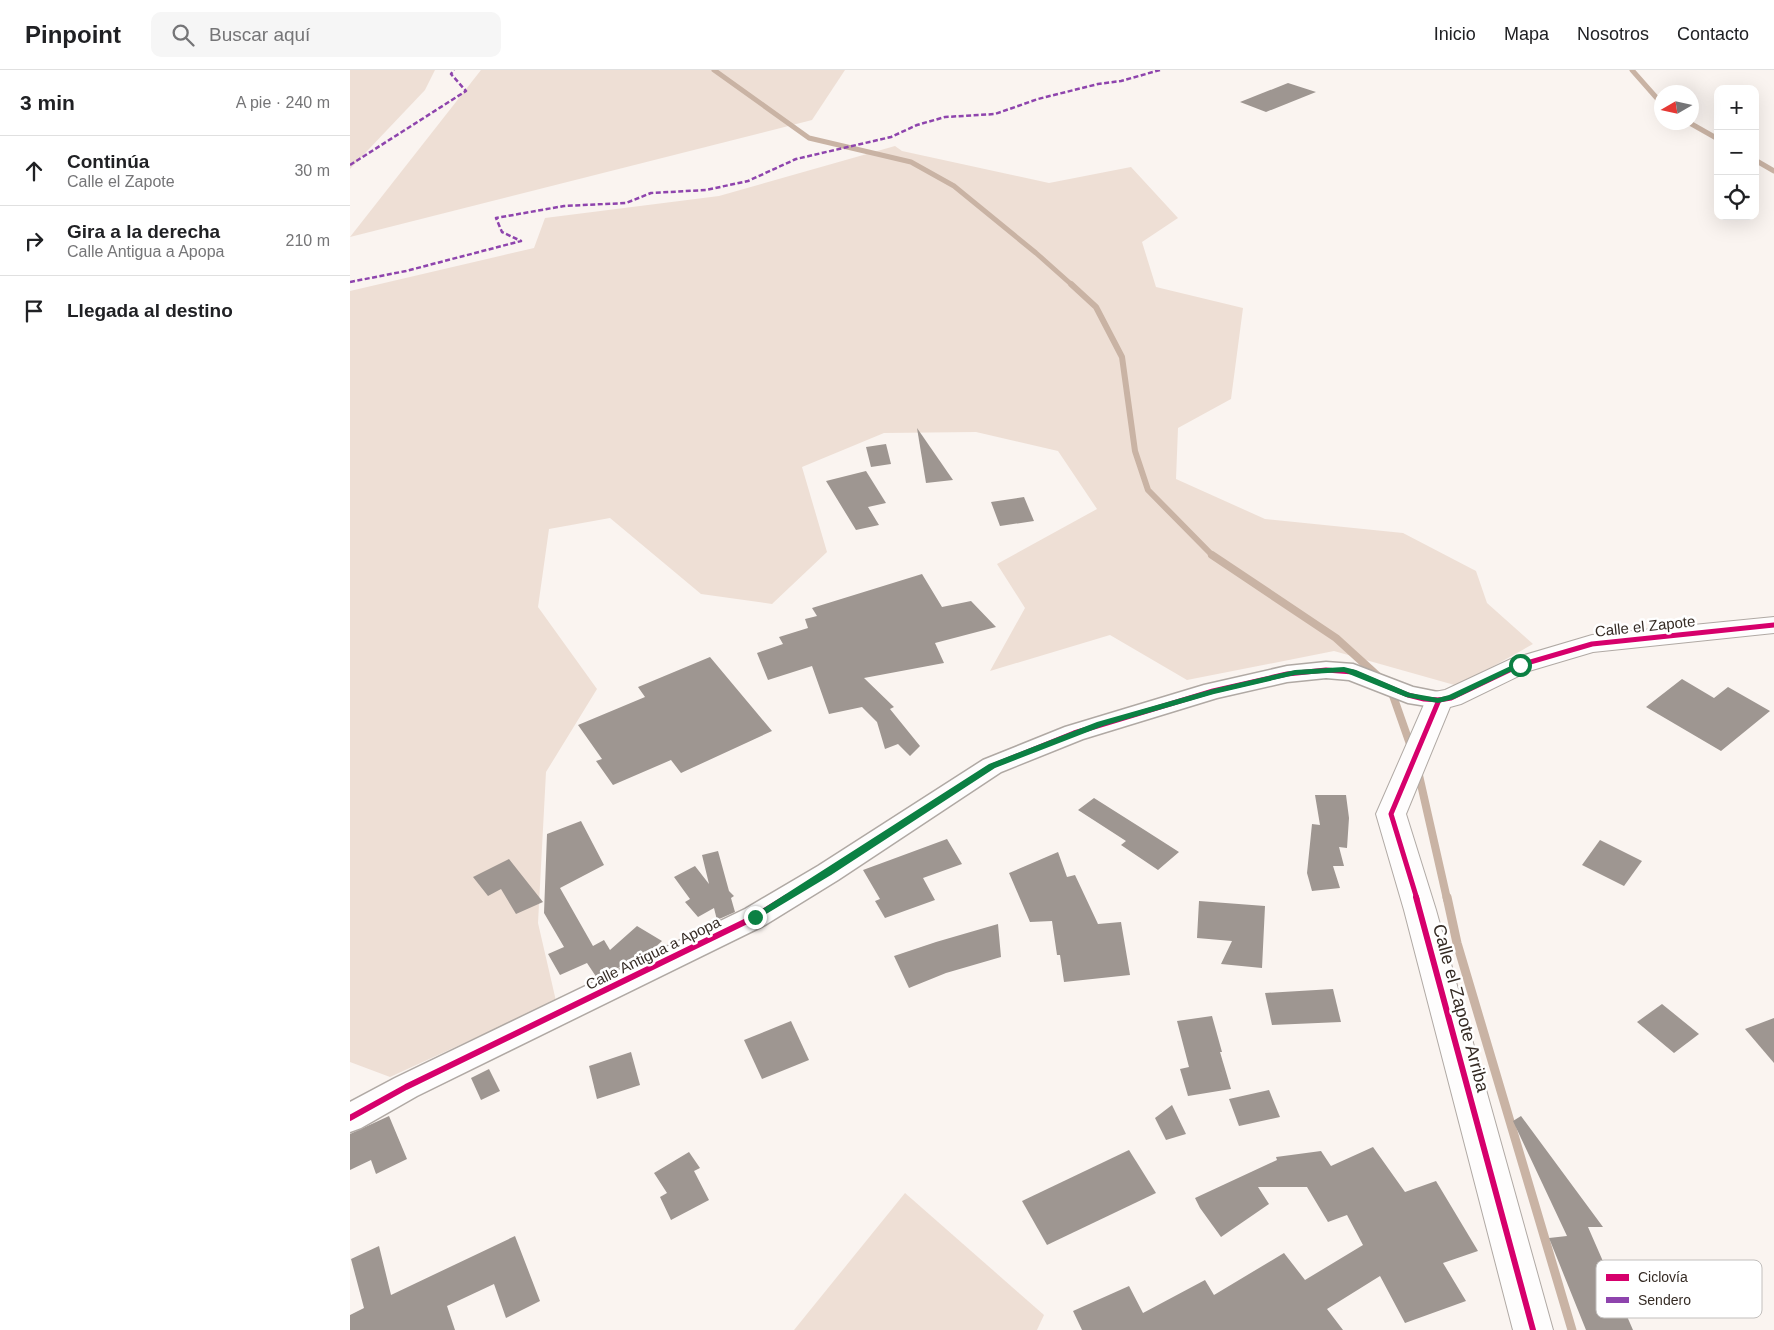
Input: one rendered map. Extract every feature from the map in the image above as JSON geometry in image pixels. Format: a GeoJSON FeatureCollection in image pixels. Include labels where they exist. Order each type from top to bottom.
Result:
{"type":"FeatureCollection","features":[{"type":"Feature","properties":{"kind":"street","name":"Calle el Zapote"},"geometry":{"type":"LineString","coordinates":[[1438,700],[1451,698],[1520,665],[1592,644],[1774,625]]}},
{"type":"Feature","properties":{"kind":"street","name":"Calle Antigua a Apopa"},"geometry":{"type":"LineString","coordinates":[[350,1118],[406,1087],[755,917],[828,873],[992,766],[1074,733],[1213,691],[1287,674],[1335,669],[1353,672],[1408,695],[1438,700]]}},
{"type":"Feature","properties":{"kind":"street","name":"Calle el Zapote Arriba"},"geometry":{"type":"LineString","coordinates":[[1438,700],[1391,814],[1420,910],[1533,1330]]}},
{"type":"Feature","properties":{"kind":"shaded area"},"geometry":{"type":"Polygon","coordinates":[[[350,70],[435,70],[425,90],[350,169],[350,70]]]}},
{"type":"Feature","properties":{"kind":"shaded area"},"geometry":{"type":"Polygon","coordinates":[[[481,70],[845,70],[812,120],[350,237],[481,70]]]}},
{"type":"Feature","properties":{"kind":"shaded area"},"geometry":{"type":"Polygon","coordinates":[[[895,146],[902,151],[1049,183],[1131,167],[1178,218],[1142,242],[1156,287],[1243,308],[1231,399],[1178,428],[1176,479],[1265,519],[1403,533],[1476,571],[1487,603],[1533,644],[1458,686],[1334,651],[1187,680],[1110,635],[990,671],[1025,608],[997,564],[1097,509],[1058,451],[976,432],[884,433],[802,467],[827,552],[772,604],[701,594],[610,518],[549,529],[538,607],[597,689],[546,772],[538,923],[556,1001],[390,1077],[350,1062],[350,291],[534,248],[545,218],[719,196],[895,146]]]}},
{"type":"Feature","properties":{"kind":"shaded area"},"geometry":{"type":"Polygon","coordinates":[[[905,1193],[1044,1315],[1037,1330],[794,1330],[905,1193]]]}},
{"type":"Feature","properties":{"kind":"building"},"geometry":{"type":"Polygon","coordinates":[[[1288,83],[1316,92],[1266,112],[1240,102],[1288,83]]]}},
{"type":"Feature","properties":{"kind":"building"},"geometry":{"type":"Polygon","coordinates":[[[917,428],[953,480],[926,483],[917,428]]]}},
{"type":"Feature","properties":{"kind":"building"},"geometry":{"type":"Polygon","coordinates":[[[886,444],[891,464],[871,467],[866,447],[886,444]]]}},
{"type":"Feature","properties":{"kind":"building"},"geometry":{"type":"Polygon","coordinates":[[[866,471],[886,503],[868,507],[879,525],[856,530],[826,481],[866,471]]]}},
{"type":"Feature","properties":{"kind":"building"},"geometry":{"type":"Polygon","coordinates":[[[1024,497],[1034,521],[1000,526],[991,502],[1024,497]]]}},
{"type":"Feature","properties":{"kind":"building"},"geometry":{"type":"Polygon","coordinates":[[[922,574],[942,607],[971,601],[996,627],[935,643],[944,663],[864,678],[894,707],[890,709],[920,746],[910,756],[898,744],[885,749],[877,722],[862,707],[829,714],[812,666],[768,680],[757,653],[783,644],[779,637],[808,628],[805,619],[817,616],[812,608],[922,574]]]}},
{"type":"Feature","properties":{"kind":"building"},"geometry":{"type":"Polygon","coordinates":[[[710,657],[772,731],[681,773],[671,760],[613,785],[596,761],[602,759],[578,725],[645,697],[638,687],[710,657]]]}},
{"type":"Feature","properties":{"kind":"building"},"geometry":{"type":"Polygon","coordinates":[[[1682,679],[1714,698],[1728,687],[1770,711],[1721,751],[1646,707],[1682,679]]]}},
{"type":"Feature","properties":{"kind":"building"},"geometry":{"type":"Polygon","coordinates":[[[1315,795],[1346,795],[1349,818],[1347,848],[1339,847],[1344,866],[1333,866],[1340,888],[1312,891],[1307,873],[1312,824],[1320,825],[1315,795]]]}},
{"type":"Feature","properties":{"kind":"building"},"geometry":{"type":"Polygon","coordinates":[[[1094,798],[1179,852],[1158,870],[1121,845],[1126,841],[1078,810],[1094,798]]]}},
{"type":"Feature","properties":{"kind":"building"},"geometry":{"type":"Polygon","coordinates":[[[581,821],[604,865],[560,888],[593,946],[604,940],[610,950],[637,926],[662,941],[648,954],[597,978],[587,963],[560,975],[548,954],[564,947],[544,913],[547,834],[581,821]]]}},
{"type":"Feature","properties":{"kind":"building"},"geometry":{"type":"Polygon","coordinates":[[[947,839],[962,864],[923,878],[935,900],[885,918],[875,901],[880,899],[863,870],[947,839]]]}},
{"type":"Feature","properties":{"kind":"building"},"geometry":{"type":"Polygon","coordinates":[[[1600,840],[1642,861],[1624,886],[1582,865],[1600,840]]]}},
{"type":"Feature","properties":{"kind":"building"},"geometry":{"type":"Polygon","coordinates":[[[718,851],[729,891],[734,896],[731,898],[735,912],[717,920],[714,908],[698,917],[685,902],[690,899],[674,877],[695,866],[709,884],[702,855],[718,851]]]}},
{"type":"Feature","properties":{"kind":"building"},"geometry":{"type":"Polygon","coordinates":[[[1058,852],[1067,877],[1075,875],[1098,924],[1121,922],[1130,975],[1064,982],[1060,955],[1057,955],[1052,921],[1030,922],[1009,873],[1058,852]]]}},
{"type":"Feature","properties":{"kind":"building"},"geometry":{"type":"Polygon","coordinates":[[[509,859],[543,902],[516,914],[501,889],[488,896],[473,877],[509,859]]]}},
{"type":"Feature","properties":{"kind":"building"},"geometry":{"type":"Polygon","coordinates":[[[1199,901],[1265,906],[1262,968],[1221,964],[1232,941],[1197,938],[1199,901]]]}},
{"type":"Feature","properties":{"kind":"building"},"geometry":{"type":"Polygon","coordinates":[[[998,924],[1001,957],[946,973],[909,988],[894,956],[998,924]]]}},
{"type":"Feature","properties":{"kind":"building"},"geometry":{"type":"Polygon","coordinates":[[[1333,989],[1341,1022],[1272,1025],[1265,993],[1333,989]]]}},
{"type":"Feature","properties":{"kind":"building"},"geometry":{"type":"Polygon","coordinates":[[[1662,1004],[1699,1034],[1674,1053],[1637,1022],[1662,1004]]]}},
{"type":"Feature","properties":{"kind":"building"},"geometry":{"type":"Polygon","coordinates":[[[1212,1016],[1231,1089],[1188,1096],[1180,1069],[1189,1067],[1177,1021],[1212,1016]]]}},
{"type":"Feature","properties":{"kind":"building"},"geometry":{"type":"Polygon","coordinates":[[[1774,1018],[1774,1063],[1745,1029],[1774,1018]]]}},
{"type":"Feature","properties":{"kind":"building"},"geometry":{"type":"Polygon","coordinates":[[[791,1021],[809,1060],[762,1079],[744,1040],[791,1021]]]}},
{"type":"Feature","properties":{"kind":"building"},"geometry":{"type":"Polygon","coordinates":[[[631,1052],[640,1085],[597,1099],[589,1066],[631,1052]]]}},
{"type":"Feature","properties":{"kind":"building"},"geometry":{"type":"Polygon","coordinates":[[[489,1069],[500,1091],[481,1100],[471,1078],[489,1069]]]}},
{"type":"Feature","properties":{"kind":"building"},"geometry":{"type":"Polygon","coordinates":[[[1269,1090],[1280,1117],[1239,1126],[1229,1099],[1269,1090]]]}},
{"type":"Feature","properties":{"kind":"building"},"geometry":{"type":"Polygon","coordinates":[[[1172,1105],[1186,1134],[1166,1140],[1155,1118],[1172,1105]]]}},
{"type":"Feature","properties":{"kind":"building"},"geometry":{"type":"Polygon","coordinates":[[[389,1116],[407,1159],[376,1174],[371,1160],[350,1170],[350,1134],[389,1116]]]}},
{"type":"Feature","properties":{"kind":"building"},"geometry":{"type":"Polygon","coordinates":[[[1521,1116],[1603,1227],[1588,1227],[1602,1260],[1596,1260],[1596,1318],[1628,1318],[1633,1330],[1586,1330],[1549,1238],[1567,1236],[1513,1121],[1521,1116]]]}},
{"type":"Feature","properties":{"kind":"building"},"geometry":{"type":"Polygon","coordinates":[[[1373,1147],[1405,1192],[1436,1181],[1478,1251],[1443,1263],[1466,1301],[1405,1323],[1380,1276],[1327,1309],[1343,1330],[1082,1330],[1073,1311],[1129,1286],[1143,1313],[1205,1280],[1214,1295],[1284,1253],[1305,1280],[1363,1245],[1347,1215],[1328,1222],[1307,1187],[1258,1187],[1269,1204],[1221,1237],[1195,1198],[1277,1160],[1276,1157],[1321,1151],[1331,1166],[1373,1147]]]}},
{"type":"Feature","properties":{"kind":"building"},"geometry":{"type":"Polygon","coordinates":[[[1129,1150],[1156,1193],[1047,1245],[1022,1201],[1129,1150]]]}},
{"type":"Feature","properties":{"kind":"building"},"geometry":{"type":"Polygon","coordinates":[[[689,1152],[700,1168],[694,1171],[709,1200],[671,1220],[660,1197],[667,1193],[654,1173],[689,1152]]]}},
{"type":"Feature","properties":{"kind":"building"},"geometry":{"type":"Polygon","coordinates":[[[515,1236],[540,1301],[506,1318],[494,1284],[447,1306],[455,1330],[350,1330],[350,1315],[364,1308],[351,1259],[379,1246],[391,1295],[515,1236]]]}},
{"type":"Feature","properties":{"kind":"waterway"},"geometry":{"type":"LineString","coordinates":[[714,70],[809,138],[911,162],[954,186],[1072,285]]}},
{"type":"Feature","properties":{"kind":"waterway"},"geometry":{"type":"LineString","coordinates":[[1632,70],[1654,95]]}},
{"type":"Feature","properties":{"kind":"waterway"},"geometry":{"type":"LineString","coordinates":[[1699,128],[1714,137]]}},
{"type":"Feature","properties":{"kind":"waterway"},"geometry":{"type":"LineString","coordinates":[[1759,162],[1774,171]]}},
{"type":"Feature","properties":{"kind":"waterway"},"geometry":{"type":"LineString","coordinates":[[1071,284],[1096,307],[1122,357],[1135,451],[1148,490],[1212,555]]}},
{"type":"Feature","properties":{"kind":"waterway"},"geometry":{"type":"LineString","coordinates":[[1212,555],[1336,638],[1380,678]]}},
{"type":"Feature","properties":{"kind":"waterway"},"geometry":{"type":"LineString","coordinates":[[1391,690],[1411,747]]}},
{"type":"Feature","properties":{"kind":"waterway"},"geometry":{"type":"LineString","coordinates":[[1418,771],[1447,899]]}},
{"type":"Feature","properties":{"kind":"waterway"},"geometry":{"type":"LineString","coordinates":[[1447,897],[1457,943],[1572,1330]]}},
{"type":"Feature","properties":{"kind":"marked path"},"geometry":{"type":"LineString","coordinates":[[350,165],[466,91],[451,74],[454,70]]}},
{"type":"Feature","properties":{"kind":"marked path"},"geometry":{"type":"LineString","coordinates":[[350,282],[406,271],[521,241],[502,232],[496,218],[564,206],[626,203],[651,193],[706,190],[748,181],[796,159],[891,137],[917,125],[945,117],[995,114],[1038,99],[1098,84],[1121,81],[1160,70]]}},
{"type":"Feature","properties":{"kind":"cycle path"},"geometry":{"type":"LineString","coordinates":[[350,1118],[406,1087],[755,917],[828,873],[992,766],[1074,733],[1213,691],[1287,674],[1326,670],[1353,672],[1408,695],[1439,700],[1451,698],[1520,665],[1592,644],[1774,625]]}},
{"type":"Feature","properties":{"kind":"cycle path"},"geometry":{"type":"LineString","coordinates":[[1439,700],[1391,814],[1420,910],[1533,1330]]}},
{"type":"Feature","properties":{"kind":"route"},"geometry":{"type":"LineString","coordinates":[[755,917],[828,873],[992,766],[1100,724],[1213,691],[1287,674],[1335,669],[1344,670],[1408,695],[1438,700],[1451,698],[1520,665]]}}]}
